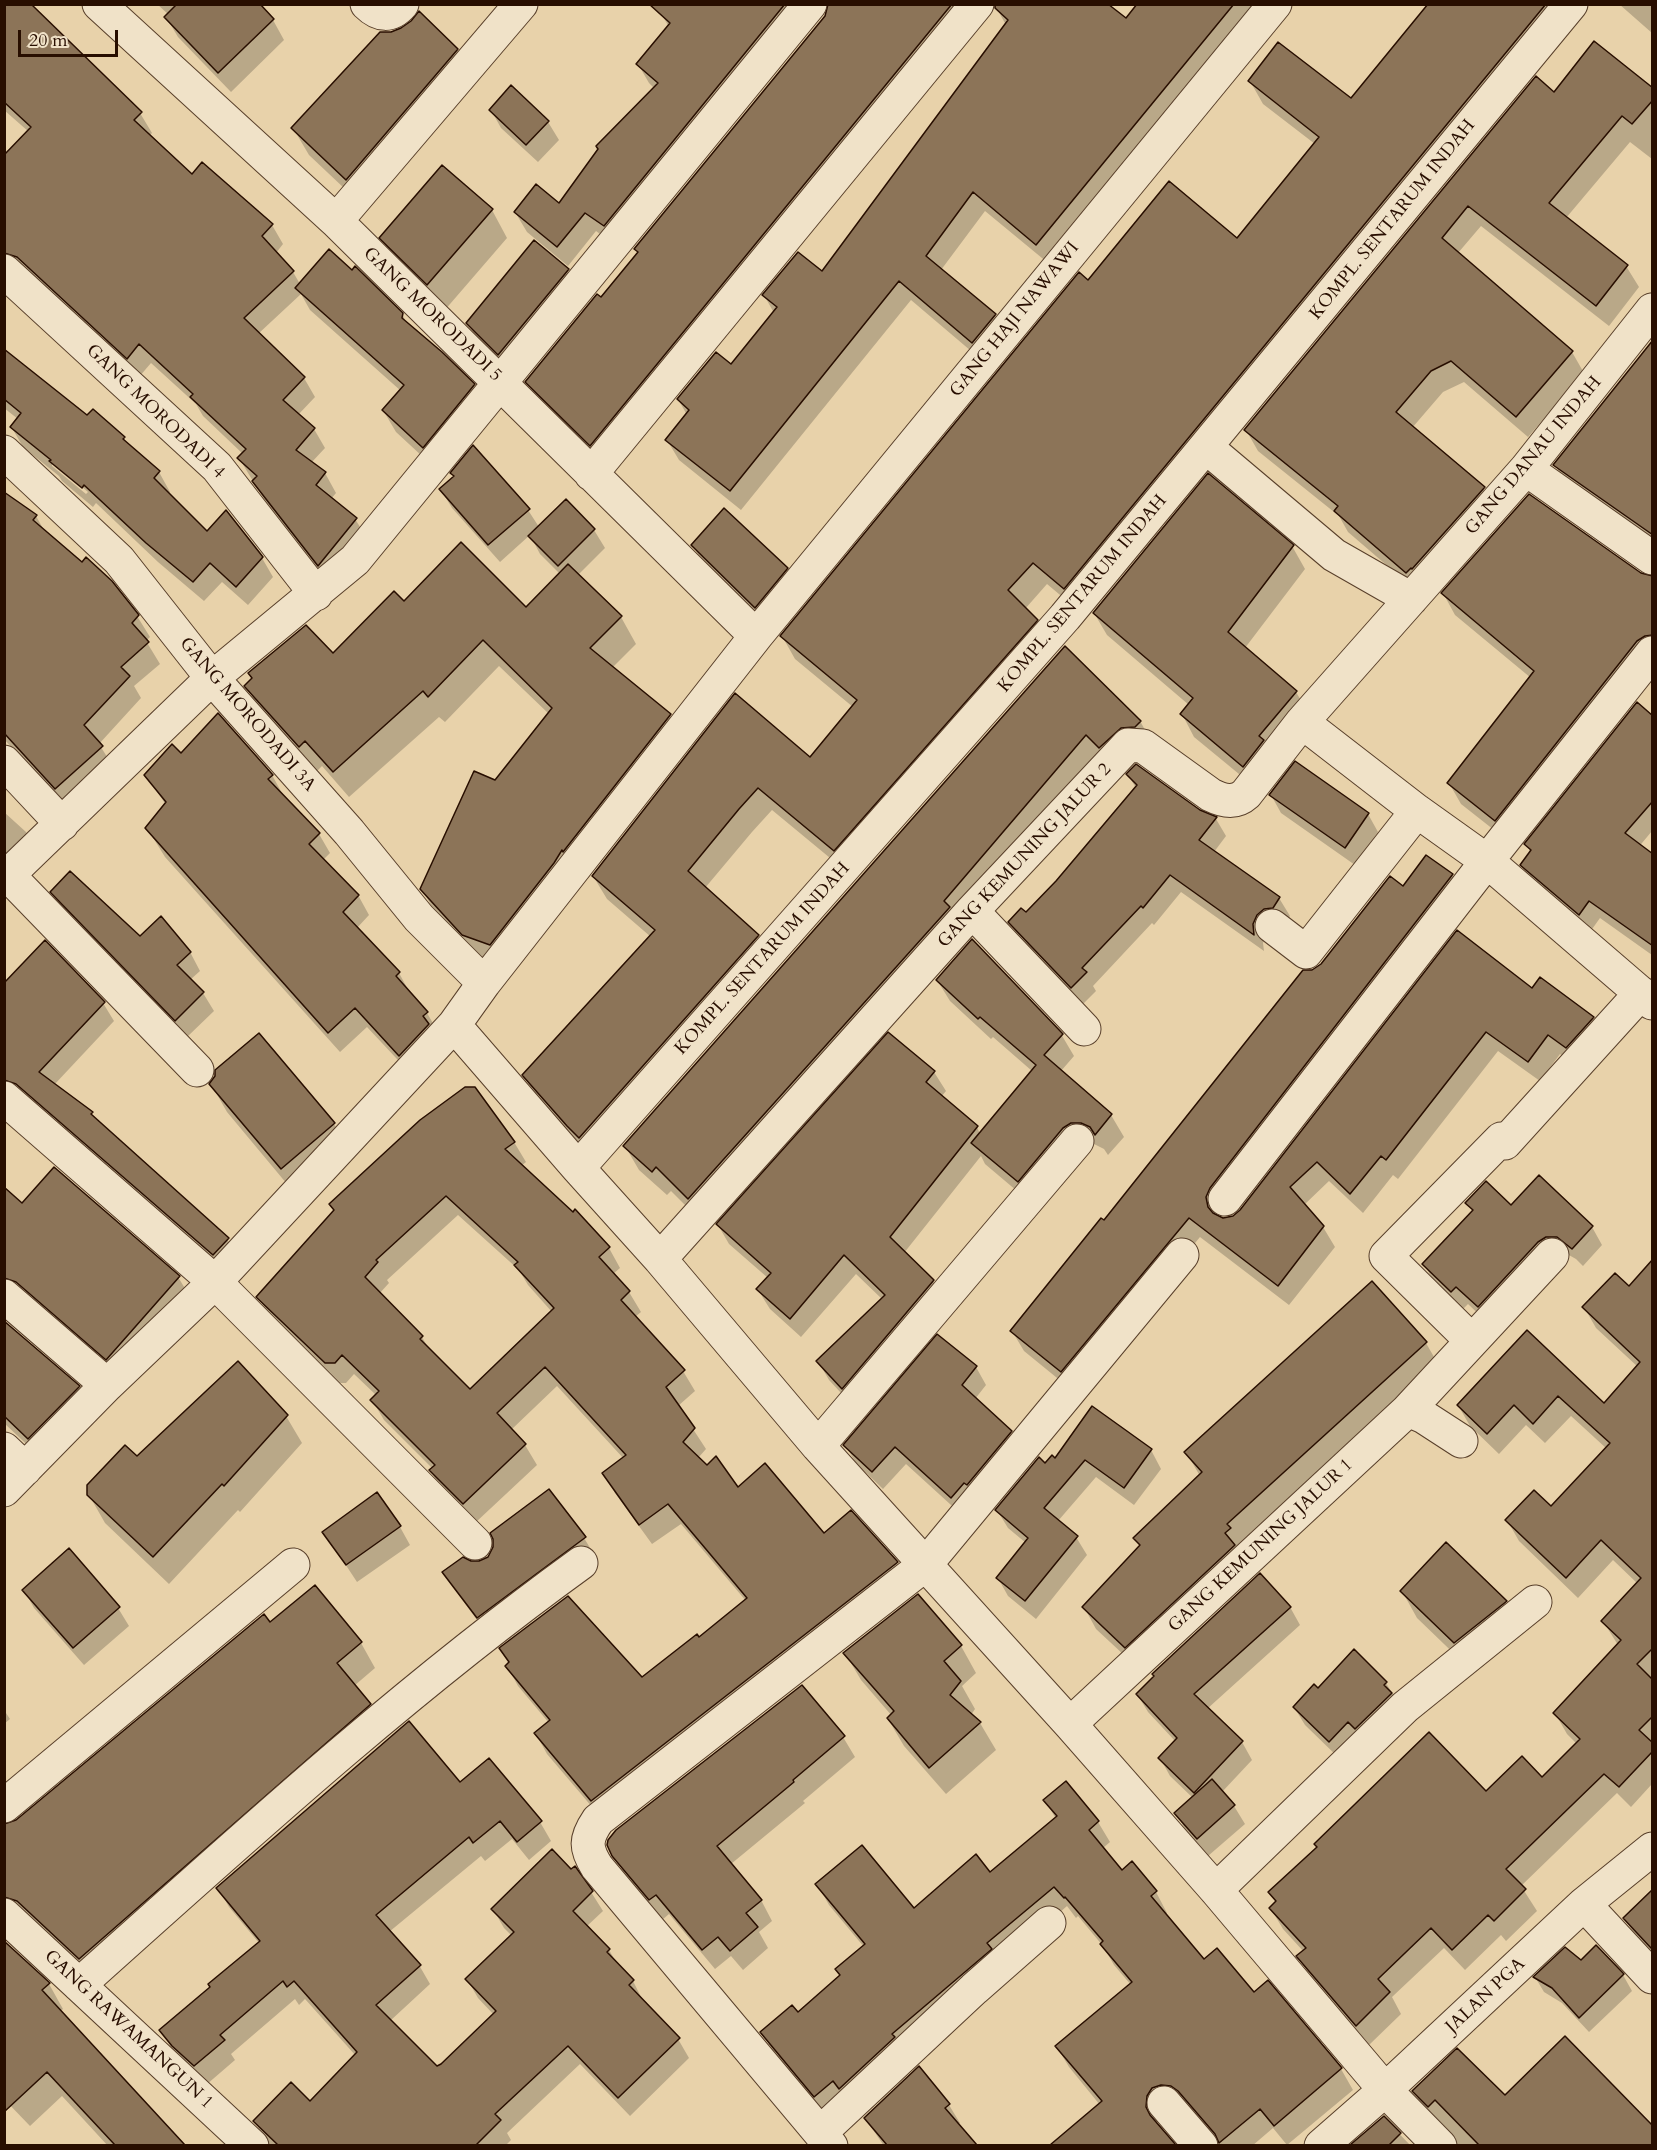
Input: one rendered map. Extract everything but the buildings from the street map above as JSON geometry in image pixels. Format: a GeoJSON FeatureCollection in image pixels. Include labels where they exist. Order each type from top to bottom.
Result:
{"type":"FeatureCollection","features":[{"type":"Feature","properties":{"kind":"street","name":"GANG MORODADI 5"},"geometry":{"type":"LineString","coordinates":[[99,4],[336,221],[756,636]]}},
{"type":"Feature","properties":{"kind":"street"},"geometry":{"type":"LineString","coordinates":[[367,4],[374,10],[385,14],[395,12],[402,4]]}},
{"type":"Feature","properties":{"kind":"street"},"geometry":{"type":"LineString","coordinates":[[336,221],[521,4]]}},
{"type":"Feature","properties":{"kind":"street"},"geometry":{"type":"LineString","coordinates":[[197,1070],[6,877],[212,678],[356,560],[810,4]]}},
{"type":"Feature","properties":{"kind":"street"},"geometry":{"type":"LineString","coordinates":[[591,474],[977,4]]}},
{"type":"Feature","properties":{"kind":"street","name":"GANG HAJI NAWAWI"},"geometry":{"type":"LineString","coordinates":[[11,1469],[107,1385],[215,1282],[454,1025],[484,983],[756,636],[1275,4]]}},
{"type":"Feature","properties":{"kind":"street","name":"KOMPL. SENTARUM INDAH"},"geometry":{"type":"LineString","coordinates":[[578,1168],[1058,626],[1570,4]]}},
{"type":"Feature","properties":{"kind":"street","name":"GANG MORODADI 4"},"geometry":{"type":"LineString","coordinates":[[4,271],[217,467],[316,594]]}},
{"type":"Feature","properties":{"kind":"street","name":"GANG DANAU INDAH"},"geometry":{"type":"LineString","coordinates":[[1412,599],[1526,469],[1653,310]]}},
{"type":"Feature","properties":{"kind":"street"},"geometry":{"type":"LineString","coordinates":[[1206,447],[1334,555],[1412,599]]}},
{"type":"Feature","properties":{"kind":"street","name":"GANG MORODADI 3A"},"geometry":{"type":"LineString","coordinates":[[4,452],[119,560],[212,678],[349,832],[418,918],[484,983]]}},
{"type":"Feature","properties":{"kind":"street"},"geometry":{"type":"LineString","coordinates":[[1526,469],[1653,558]]}},
{"type":"Feature","properties":{"kind":"street","name":"GANG KEMUNING JALUR 2"},"geometry":{"type":"LineString","coordinates":[[660,1259],[972,911],[1128,746],[1143,746],[1211,795],[1223,801],[1240,799],[1302,722],[1412,599]]}},
{"type":"Feature","properties":{"kind":"street"},"geometry":{"type":"LineString","coordinates":[[1225,1199],[1487,861],[1653,653]]}},
{"type":"Feature","properties":{"kind":"street"},"geometry":{"type":"LineString","coordinates":[[1302,722],[1417,811],[1487,861],[1647,998],[1505,1143],[1501,1139],[1386,1256],[1472,1341]]}},
{"type":"Feature","properties":{"kind":"street"},"geometry":{"type":"LineString","coordinates":[[4,762],[62,824]]}},
{"type":"Feature","properties":{"kind":"street"},"geometry":{"type":"LineString","coordinates":[[1272,926],[1306,952],[1417,811]]}},
{"type":"Feature","properties":{"kind":"street"},"geometry":{"type":"LineString","coordinates":[[972,911],[1084,1029]]}},
{"type":"Feature","properties":{"kind":"street"},"geometry":{"type":"LineString","coordinates":[[454,1025],[660,1259],[818,1446],[1070,1724],[1216,1890],[1385,2090],[1440,2145]]}},
{"type":"Feature","properties":{"kind":"street"},"geometry":{"type":"LineString","coordinates":[[4,1098],[215,1282],[475,1543]]}},
{"type":"Feature","properties":{"kind":"street"},"geometry":{"type":"LineString","coordinates":[[818,1446],[1077,1142]]}},
{"type":"Feature","properties":{"kind":"street"},"geometry":{"type":"LineString","coordinates":[[1049,1923],[974,1989],[825,2139],[597,1868],[589,1852],[588,1838],[598,1820],[926,1564],[1182,1255]]}},
{"type":"Feature","properties":{"kind":"street","name":"GANG KEMUNING JALUR 1"},"geometry":{"type":"LineString","coordinates":[[1070,1724],[1408,1410],[1552,1256]]}},
{"type":"Feature","properties":{"kind":"street"},"geometry":{"type":"LineString","coordinates":[[4,1296],[107,1385]]}},
{"type":"Feature","properties":{"kind":"street"},"geometry":{"type":"LineString","coordinates":[[1408,1410],[1424,1417],[1461,1441]]}},
{"type":"Feature","properties":{"kind":"street"},"geometry":{"type":"LineString","coordinates":[[79,1985],[273,1812],[386,1717],[516,1610],[581,1563]]}},
{"type":"Feature","properties":{"kind":"street"},"geometry":{"type":"LineString","coordinates":[[4,1806],[293,1565]]}},
{"type":"Feature","properties":{"kind":"street"},"geometry":{"type":"LineString","coordinates":[[1216,1890],[1405,1707],[1535,1602]]}},
{"type":"Feature","properties":{"kind":"street","name":"JALAN PGA"},"geometry":{"type":"LineString","coordinates":[[1321,2145],[1385,2090],[1584,1904],[1653,1849]]}},
{"type":"Feature","properties":{"kind":"street"},"geometry":{"type":"LineString","coordinates":[[1584,1904],[1653,1977]]}},
{"type":"Feature","properties":{"kind":"street","name":"GANG RAWAMANGUN 1"},"geometry":{"type":"LineString","coordinates":[[4,1915],[252,2145]]}},
{"type":"Feature","properties":{"kind":"street"},"geometry":{"type":"LineString","coordinates":[[1164,2103],[1201,2145]]}}]}
